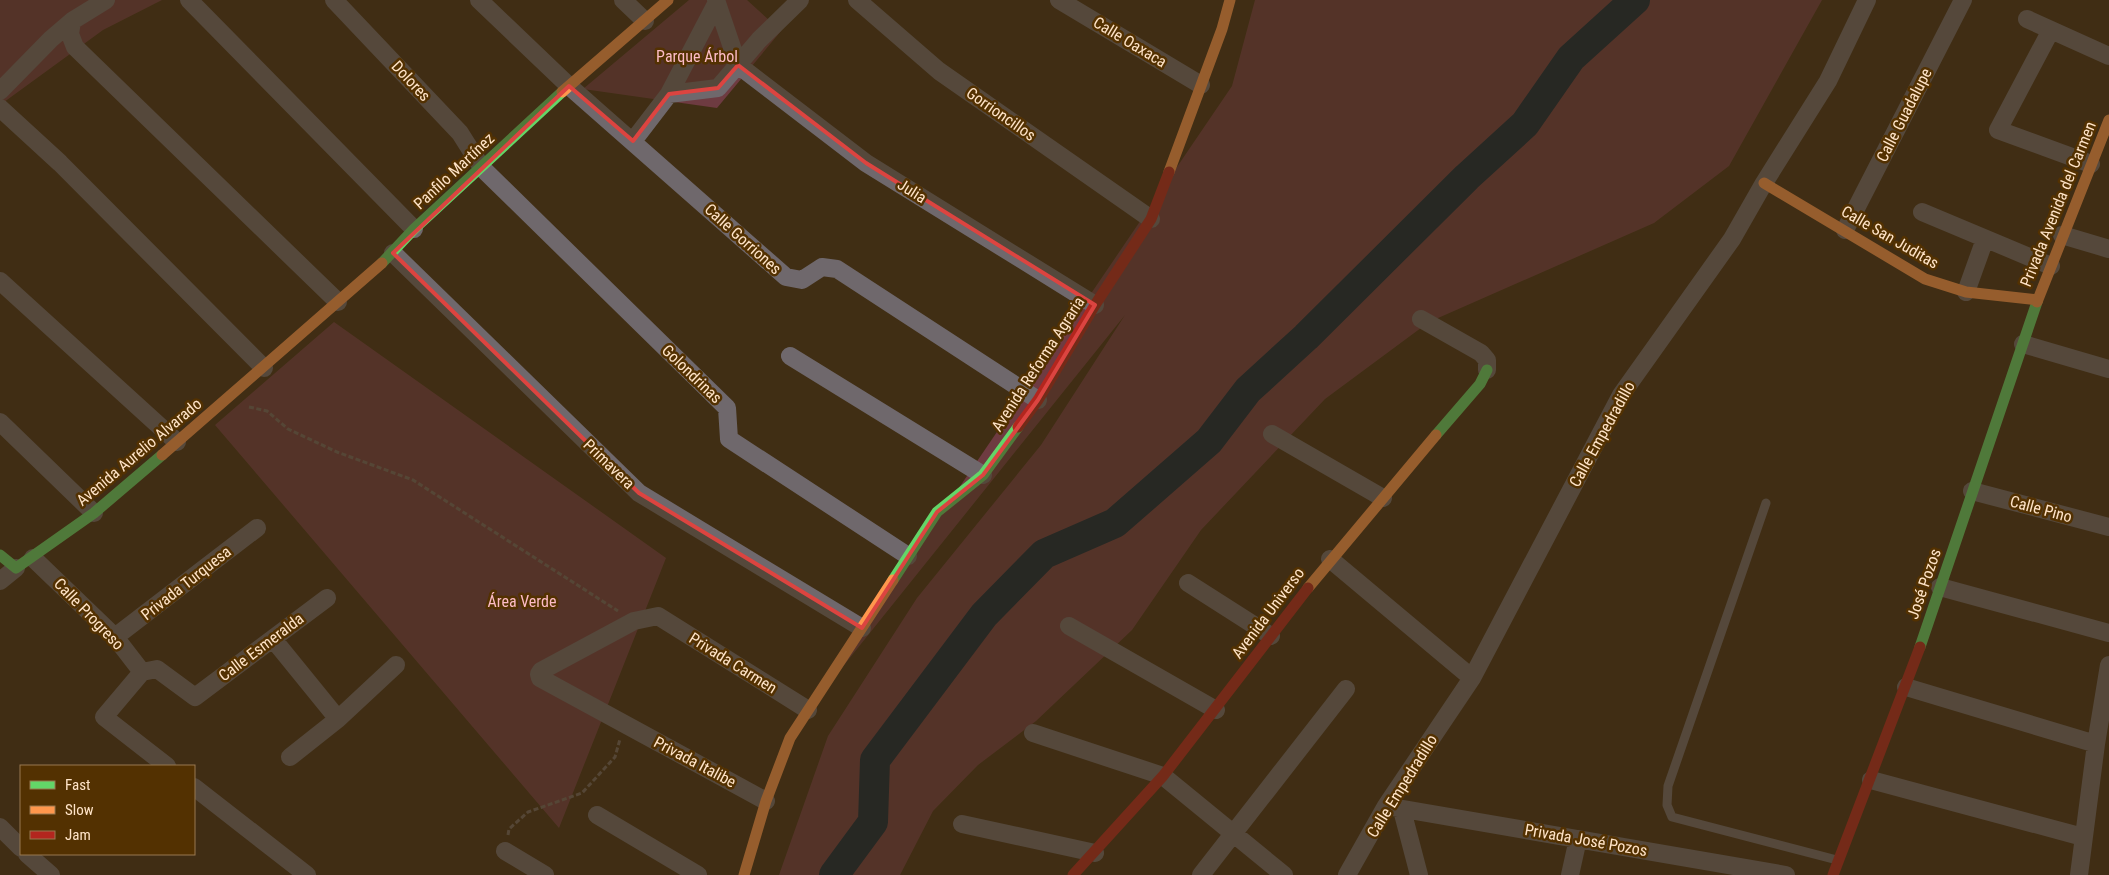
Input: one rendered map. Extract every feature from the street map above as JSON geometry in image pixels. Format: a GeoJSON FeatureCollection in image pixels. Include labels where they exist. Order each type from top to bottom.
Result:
{"type":"FeatureCollection","features":[{"type":"Feature","properties":{"kind":"street"},"geometry":{"type":"LineString","coordinates":[[0,91],[51,39],[72,21],[106,0]]}},
{"type":"Feature","properties":{"kind":"street"},"geometry":{"type":"LineString","coordinates":[[189,0],[414,229]]}},
{"type":"Feature","properties":{"kind":"street","name":"Dolores"},"geometry":{"type":"LineString","coordinates":[[334,0],[460,133],[482,168]]}},
{"type":"Feature","properties":{"kind":"street","name":"Calle Gorriones"},"geometry":{"type":"LineString","coordinates":[[479,0],[569,86],[786,277],[802,280],[822,267],[837,269],[1038,400]]}},
{"type":"Feature","properties":{"kind":"street"},"geometry":{"type":"LineString","coordinates":[[622,0],[645,21]]}},
{"type":"Feature","properties":{"kind":"street","name":"Panfilo Martínez"},"geometry":{"type":"LineString","coordinates":[[264,368],[393,252],[414,229],[569,86],[668,0]]}},
{"type":"Feature","properties":{"kind":"street"},"geometry":{"type":"LineString","coordinates":[[669,94],[718,88],[759,40],[800,0]]}},
{"type":"Feature","properties":{"kind":"street","name":"Gorrioncillos"},"geometry":{"type":"LineString","coordinates":[[857,0],[939,71],[1151,219]]}},
{"type":"Feature","properties":{"kind":"street","name":"Calle Oaxaca"},"geometry":{"type":"LineString","coordinates":[[1059,0],[1201,85]]}},
{"type":"Feature","properties":{"kind":"street","name":"Calle Empedradillo"},"geometry":{"type":"LineString","coordinates":[[1347,875],[1394,808],[1472,678],[1621,395],[1732,239],[1764,183],[1828,81],[1867,0]]}},
{"type":"Feature","properties":{"kind":"street","name":"Calle Guadalupe"},"geometry":{"type":"LineString","coordinates":[[1845,230],[1963,0]]}},
{"type":"Feature","properties":{"kind":"street"},"geometry":{"type":"LineString","coordinates":[[716,2],[738,65]]}},
{"type":"Feature","properties":{"kind":"street"},"geometry":{"type":"LineString","coordinates":[[632,141],[669,94],[716,2]]}},
{"type":"Feature","properties":{"kind":"street","name":"Avenida Reforma Agraria"},"geometry":{"type":"LineString","coordinates":[[744,875],[766,801],[790,738],[937,512],[983,475],[1038,400],[1095,305],[1151,219],[1222,29],[1224,3]]}},
{"type":"Feature","properties":{"kind":"street"},"geometry":{"type":"LineString","coordinates":[[2026,19],[2109,56]]}},
{"type":"Feature","properties":{"kind":"street"},"geometry":{"type":"LineString","coordinates":[[72,21],[70,34],[75,47],[338,302]]}},
{"type":"Feature","properties":{"kind":"street"},"geometry":{"type":"LineString","coordinates":[[2051,30],[1998,130],[2099,154]]}},
{"type":"Feature","properties":{"kind":"street","name":"Julia"},"geometry":{"type":"LineString","coordinates":[[738,65],[866,163],[1095,305]]}},
{"type":"Feature","properties":{"kind":"street"},"geometry":{"type":"LineString","coordinates":[[0,108],[60,163],[264,368]]}},
{"type":"Feature","properties":{"kind":"street","name":"Privada Avenida del Carmen"},"geometry":{"type":"LineString","coordinates":[[2038,300],[2062,235],[2099,154],[2109,120]]}},
{"type":"Feature","properties":{"kind":"street","name":"Golondrinas"},"geometry":{"type":"LineString","coordinates":[[482,168],[727,408],[729,439],[908,556]]}},
{"type":"Feature","properties":{"kind":"street","name":"Calle San Juditas"},"geometry":{"type":"LineString","coordinates":[[1764,183],[1925,279],[1966,292],[2038,300]]}},
{"type":"Feature","properties":{"kind":"street"},"geometry":{"type":"LineString","coordinates":[[1922,212],[2051,266]]}},
{"type":"Feature","properties":{"kind":"street"},"geometry":{"type":"LineString","coordinates":[[2062,235],[2109,249]]}},
{"type":"Feature","properties":{"kind":"street"},"geometry":{"type":"LineString","coordinates":[[1966,292],[1985,239]]}},
{"type":"Feature","properties":{"kind":"street","name":"Primavera"},"geometry":{"type":"LineString","coordinates":[[393,252],[639,493],[862,628]]}},
{"type":"Feature","properties":{"kind":"street"},"geometry":{"type":"LineString","coordinates":[[0,281],[177,442]]}},
{"type":"Feature","properties":{"kind":"street","name":"José Pozos"},"geometry":{"type":"LineString","coordinates":[[1833,875],[1906,687],[2038,300]]}},
{"type":"Feature","properties":{"kind":"street"},"geometry":{"type":"LineString","coordinates":[[1421,319],[1482,353],[1487,360],[1487,370]]}},
{"type":"Feature","properties":{"kind":"street"},"geometry":{"type":"LineString","coordinates":[[2023,344],[2109,369]]}},
{"type":"Feature","properties":{"kind":"street"},"geometry":{"type":"LineString","coordinates":[[790,356],[983,475]]}},
{"type":"Feature","properties":{"kind":"street","name":"Avenida Aurelio Alvarado"},"geometry":{"type":"LineString","coordinates":[[16,568],[33,558],[94,513],[264,368]]}},
{"type":"Feature","properties":{"kind":"street","name":"Avenida Universo"},"geometry":{"type":"LineString","coordinates":[[1074,875],[1163,776],[1216,710],[1330,559],[1480,384],[1487,370]]}},
{"type":"Feature","properties":{"kind":"street"},"geometry":{"type":"LineString","coordinates":[[0,422],[94,513]]}},
{"type":"Feature","properties":{"kind":"street"},"geometry":{"type":"LineString","coordinates":[[1272,434],[1383,498]]}},
{"type":"Feature","properties":{"kind":"street","name":"Calle Pino"},"geometry":{"type":"LineString","coordinates":[[1972,490],[2109,527]]}},
{"type":"Feature","properties":{"kind":"street","name":"Privada Turquesa"},"geometry":{"type":"LineString","coordinates":[[115,637],[257,528]]}},
{"type":"Feature","properties":{"kind":"street"},"geometry":{"type":"LineString","coordinates":[[0,555],[16,568],[0,581]]}},
{"type":"Feature","properties":{"kind":"street","name":"Calle Progreso"},"geometry":{"type":"LineString","coordinates":[[33,558],[149,671],[195,697]]}},
{"type":"Feature","properties":{"kind":"street"},"geometry":{"type":"LineString","coordinates":[[1330,559],[1472,678]]}},
{"type":"Feature","properties":{"kind":"street"},"geometry":{"type":"LineString","coordinates":[[1188,583],[1271,636]]}},
{"type":"Feature","properties":{"kind":"street"},"geometry":{"type":"LineString","coordinates":[[1940,587],[2109,633]]}},
{"type":"Feature","properties":{"kind":"street","name":"Calle Esmeralda"},"geometry":{"type":"LineString","coordinates":[[195,697],[327,598]]}},
{"type":"Feature","properties":{"kind":"street","name":"Privada Carmen"},"geometry":{"type":"LineString","coordinates":[[634,621],[658,616],[808,710]]}},
{"type":"Feature","properties":{"kind":"street","name":"Privada Italibe"},"geometry":{"type":"LineString","coordinates":[[634,621],[541,671],[539,674],[540,678],[766,801]]}},
{"type":"Feature","properties":{"kind":"street"},"geometry":{"type":"LineString","coordinates":[[1069,626],[1216,710]]}},
{"type":"Feature","properties":{"kind":"street"},"geometry":{"type":"LineString","coordinates":[[273,639],[338,719]]}},
{"type":"Feature","properties":{"kind":"street"},"geometry":{"type":"LineString","coordinates":[[290,757],[338,719],[396,665]]}},
{"type":"Feature","properties":{"kind":"street"},"geometry":{"type":"LineString","coordinates":[[2079,875],[2096,744],[2109,665]]}},
{"type":"Feature","properties":{"kind":"street"},"geometry":{"type":"LineString","coordinates":[[149,671],[104,717],[166,765]]}},
{"type":"Feature","properties":{"kind":"street"},"geometry":{"type":"LineString","coordinates":[[1906,687],[2096,744]]}},
{"type":"Feature","properties":{"kind":"street"},"geometry":{"type":"LineString","coordinates":[[1201,875],[1346,689]]}},
{"type":"Feature","properties":{"kind":"street"},"geometry":{"type":"LineString","coordinates":[[1033,733],[1163,776],[1284,875]]}},
{"type":"Feature","properties":{"kind":"street"},"geometry":{"type":"LineString","coordinates":[[1871,780],[2083,837]]}},
{"type":"Feature","properties":{"kind":"street"},"geometry":{"type":"LineString","coordinates":[[195,788],[307,875]]}},
{"type":"Feature","properties":{"kind":"street"},"geometry":{"type":"LineString","coordinates":[[1394,808],[1419,875]]}},
{"type":"Feature","properties":{"kind":"street","name":"Privada José Pozos"},"geometry":{"type":"LineString","coordinates":[[1394,808],[1786,875]]}},
{"type":"Feature","properties":{"kind":"street"},"geometry":{"type":"LineString","coordinates":[[597,815],[698,875]]}},
{"type":"Feature","properties":{"kind":"street"},"geometry":{"type":"LineString","coordinates":[[962,824],[1095,852]]}},
{"type":"Feature","properties":{"kind":"street"},"geometry":{"type":"LineString","coordinates":[[0,827],[20,847]]}},
{"type":"Feature","properties":{"kind":"street"},"geometry":{"type":"LineString","coordinates":[[1570,875],[1578,839]]}},
{"type":"Feature","properties":{"kind":"street"},"geometry":{"type":"LineString","coordinates":[[505,851],[545,875]]}},
{"type":"Feature","properties":{"kind":"street"},"geometry":{"type":"LineString","coordinates":[[28,855],[51,875]]}},
{"type":"Feature","properties":{"kind":"lane"},"geometry":{"type":"LineString","coordinates":[[1766,504],[1668,786],[1666,805],[1672,817],[1839,860]]}},
{"type":"Feature","properties":{"kind":"path"},"geometry":{"type":"LineString","coordinates":[[224,401],[267,411],[288,429],[337,452],[413,480],[634,621]]}},
{"type":"Feature","properties":{"kind":"path"},"geometry":{"type":"LineString","coordinates":[[505,851],[509,829],[528,812],[582,792],[615,757],[624,724]]}},
{"type":"Feature","properties":{"kind":"highlighted area"},"geometry":{"type":"Polygon","coordinates":[[[738,65],[866,163],[1095,305],[1038,400],[983,475],[937,512],[862,628],[639,493],[393,253],[569,86],[633,141],[669,94],[718,88],[738,65]]]}},
{"type":"Feature","properties":{"kind":"green space"},"geometry":{"type":"Polygon","coordinates":[[[0,0],[162,0],[103,30],[0,105],[0,0]]]}},
{"type":"Feature","properties":{"kind":"green space","name":"Parque Árbol"},"geometry":{"type":"Polygon","coordinates":[[[689,0],[747,0],[781,31],[717,108],[583,89],[689,0]]]}},
{"type":"Feature","properties":{"kind":"green space"},"geometry":{"type":"Polygon","coordinates":[[[1255,0],[1822,0],[1729,166],[1654,223],[1429,322],[1325,399],[1201,530],[1132,630],[1036,721],[978,765],[933,811],[900,875],[779,875],[828,736],[917,598],[1041,445],[1125,315],[808,710],[1232,86],[1255,0]]]}},
{"type":"Feature","properties":{"kind":"green space","name":"Área Verde"},"geometry":{"type":"Polygon","coordinates":[[[334,322],[666,558],[559,828],[215,425],[334,322]]]}},
{"type":"Feature","properties":{"kind":"waterway"},"geometry":{"type":"LineString","coordinates":[[834,875],[873,822],[875,760],[984,615],[1044,554],[1115,523],[1209,441],[1248,390],[1306,337],[1467,177],[1525,124],[1571,58],[1635,0]]}},
{"type":"Feature","properties":{"kind":"traffic: fast"},"geometry":{"type":"LineString","coordinates":[[382,263],[414,229],[562,92]]}},
{"type":"Feature","properties":{"kind":"traffic: fast"},"geometry":{"type":"LineString","coordinates":[[1920,647],[2037,302]]}},
{"type":"Feature","properties":{"kind":"traffic: fast"},"geometry":{"type":"LineString","coordinates":[[1436,435],[1480,384],[1487,370]]}},
{"type":"Feature","properties":{"kind":"traffic: fast"},"geometry":{"type":"LineString","coordinates":[[893,580],[937,512],[983,475],[1018,427]]}},
{"type":"Feature","properties":{"kind":"traffic: fast"},"geometry":{"type":"LineString","coordinates":[[0,555],[16,568],[94,513],[162,455]]}},
{"type":"Feature","properties":{"kind":"traffic: slow"},"geometry":{"type":"LineString","coordinates":[[562,92],[668,0]]}},
{"type":"Feature","properties":{"kind":"traffic: slow"},"geometry":{"type":"LineString","coordinates":[[1169,172],[1222,29],[1230,0]]}},
{"type":"Feature","properties":{"kind":"traffic: slow"},"geometry":{"type":"LineString","coordinates":[[2037,302],[2109,120]]}},
{"type":"Feature","properties":{"kind":"traffic: slow"},"geometry":{"type":"LineString","coordinates":[[1764,183],[1925,279],[1966,292],[2038,300]]}},
{"type":"Feature","properties":{"kind":"traffic: slow"},"geometry":{"type":"LineString","coordinates":[[162,455],[382,263]]}},
{"type":"Feature","properties":{"kind":"traffic: slow"},"geometry":{"type":"LineString","coordinates":[[1308,588],[1436,435]]}},
{"type":"Feature","properties":{"kind":"traffic: slow"},"geometry":{"type":"LineString","coordinates":[[744,875],[766,801],[790,738],[893,580]]}},
{"type":"Feature","properties":{"kind":"traffic: jam"},"geometry":{"type":"LineString","coordinates":[[1018,427],[1038,400],[1095,305],[1151,219],[1169,172]]}},
{"type":"Feature","properties":{"kind":"traffic: jam"},"geometry":{"type":"LineString","coordinates":[[1073,875],[1163,776],[1308,588]]}},
{"type":"Feature","properties":{"kind":"traffic: jam"},"geometry":{"type":"LineString","coordinates":[[1833,875],[1920,647]]}}]}
